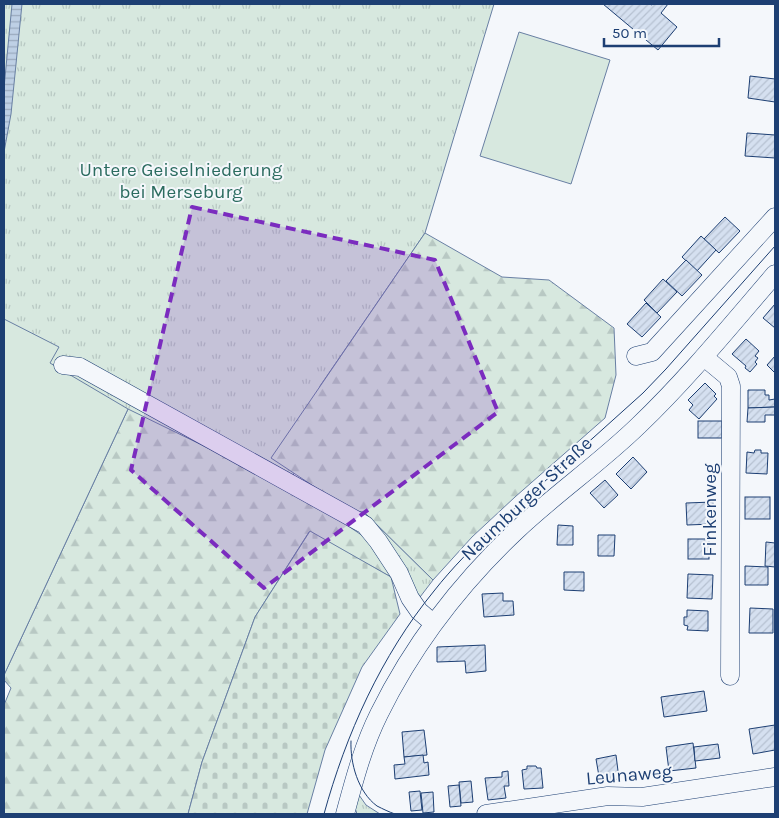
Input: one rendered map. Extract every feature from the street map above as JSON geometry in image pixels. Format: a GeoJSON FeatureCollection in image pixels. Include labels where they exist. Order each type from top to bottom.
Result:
{"type":"FeatureCollection","features":[{"type":"Feature","properties":{"kind":"street"},"geometry":{"type":"LineString","coordinates":[[636,356],[652,352],[775,217]]}},
{"type":"Feature","properties":{"kind":"street","name":"Naumburger Straße"},"geometry":{"type":"LineString","coordinates":[[345,814],[356,774],[378,715],[402,672],[433,624],[454,596],[510,538],[638,426],[704,357],[775,274]]}},
{"type":"Feature","properties":{"kind":"street","name":"Finkenweg"},"geometry":{"type":"LineString","coordinates":[[704,357],[728,377],[731,386],[730,676]]}},
{"type":"Feature","properties":{"kind":"street"},"geometry":{"type":"LineString","coordinates":[[63,365],[80,367],[365,525],[399,573],[410,598],[419,611],[433,624]]}},
{"type":"Feature","properties":{"kind":"street","name":"Leunaweg"},"geometry":{"type":"LineString","coordinates":[[486,814],[608,796],[642,797],[775,777]]}},
{"type":"Feature","properties":{"kind":"highlighted area"},"geometry":{"type":"Polygon","coordinates":[[[192,207],[435,260],[498,412],[264,588],[131,470],[192,207]]]}},
{"type":"Feature","properties":{"kind":"green space","name":"Untere Geiselniederung bei Merseburg"},"geometry":{"type":"Polygon","coordinates":[[[4,4],[494,4],[425,233],[320,386],[301,459],[277,508],[4,335],[4,4]]]}},
{"type":"Feature","properties":{"kind":"green space"},"geometry":{"type":"Polygon","coordinates":[[[519,32],[610,60],[571,184],[480,156],[519,32]]]}},
{"type":"Feature","properties":{"kind":"green space"},"geometry":{"type":"Polygon","coordinates":[[[425,233],[502,277],[549,280],[614,328],[616,375],[605,418],[472,537],[433,580],[364,512],[351,511],[271,458],[425,233]]]}},
{"type":"Feature","properties":{"kind":"green space"},"geometry":{"type":"Polygon","coordinates":[[[4,319],[59,347],[50,363],[128,409],[4,675],[4,319]]]}},
{"type":"Feature","properties":{"kind":"green space"},"geometry":{"type":"Polygon","coordinates":[[[128,409],[243,465],[323,509],[363,536],[380,557],[391,577],[309,532],[255,617],[202,762],[188,814],[4,814],[4,705],[11,688],[4,680],[4,675],[128,409]]]}},
{"type":"Feature","properties":{"kind":"green space"},"geometry":{"type":"Polygon","coordinates":[[[351,511],[364,512],[433,580],[417,601],[351,511]]]}},
{"type":"Feature","properties":{"kind":"green space"},"geometry":{"type":"Polygon","coordinates":[[[310,531],[391,577],[400,614],[362,667],[325,750],[307,814],[188,814],[202,762],[255,617],[310,531]]]}},
{"type":"Feature","properties":{"kind":"green space"},"geometry":{"type":"Polygon","coordinates":[[[359,795],[366,805],[380,814],[357,814],[355,808],[359,795]]]}},
{"type":"Feature","properties":{"kind":"water"},"geometry":{"type":"Polygon","coordinates":[[[12,4],[22,4],[11,114],[4,152],[4,88],[12,4]]]}},
{"type":"Feature","properties":{"kind":"building"},"geometry":{"type":"Polygon","coordinates":[[[603,4],[668,4],[661,13],[677,27],[658,50],[603,4]]]}},
{"type":"Feature","properties":{"kind":"building"},"geometry":{"type":"Polygon","coordinates":[[[750,76],[775,79],[775,102],[748,98],[750,76]]]}},
{"type":"Feature","properties":{"kind":"building"},"geometry":{"type":"Polygon","coordinates":[[[747,133],[775,135],[775,158],[745,156],[747,133]]]}},
{"type":"Feature","properties":{"kind":"building"},"geometry":{"type":"Polygon","coordinates":[[[725,217],[740,231],[719,253],[704,239],[725,217]]]}},
{"type":"Feature","properties":{"kind":"building"},"geometry":{"type":"Polygon","coordinates":[[[701,236],[716,250],[697,271],[682,257],[701,236]]]}},
{"type":"Feature","properties":{"kind":"building"},"geometry":{"type":"Polygon","coordinates":[[[686,260],[702,275],[682,296],[666,281],[686,260]]]}},
{"type":"Feature","properties":{"kind":"building"},"geometry":{"type":"Polygon","coordinates":[[[663,279],[677,292],[657,313],[644,300],[663,279]]]}},
{"type":"Feature","properties":{"kind":"building"},"geometry":{"type":"Polygon","coordinates":[[[646,303],[661,317],[642,337],[627,324],[646,303]]]}},
{"type":"Feature","properties":{"kind":"building"},"geometry":{"type":"Polygon","coordinates":[[[775,304],[775,328],[763,318],[775,304]]]}},
{"type":"Feature","properties":{"kind":"building"},"geometry":{"type":"Polygon","coordinates":[[[746,339],[759,351],[755,356],[758,358],[755,362],[757,364],[750,372],[732,354],[746,339]]]}},
{"type":"Feature","properties":{"kind":"building"},"geometry":{"type":"Polygon","coordinates":[[[775,356],[775,373],[767,365],[775,356]]]}},
{"type":"Feature","properties":{"kind":"building"},"geometry":{"type":"Polygon","coordinates":[[[705,383],[716,394],[714,396],[717,399],[699,419],[689,410],[693,405],[688,400],[705,383]]]}},
{"type":"Feature","properties":{"kind":"building"},"geometry":{"type":"Polygon","coordinates":[[[748,390],[765,390],[765,395],[769,395],[769,400],[775,399],[775,407],[748,408],[748,390]]]}},
{"type":"Feature","properties":{"kind":"building"},"geometry":{"type":"Polygon","coordinates":[[[775,407],[775,415],[765,415],[765,422],[747,422],[748,408],[775,407]]]}},
{"type":"Feature","properties":{"kind":"building"},"geometry":{"type":"Polygon","coordinates":[[[698,421],[722,421],[722,438],[698,438],[698,421]]]}},
{"type":"Feature","properties":{"kind":"building"},"geometry":{"type":"Polygon","coordinates":[[[755,450],[761,450],[761,453],[768,453],[767,474],[746,473],[747,452],[754,453],[755,450]]]}},
{"type":"Feature","properties":{"kind":"building"},"geometry":{"type":"Polygon","coordinates":[[[633,457],[647,472],[631,489],[616,474],[633,457]]]}},
{"type":"Feature","properties":{"kind":"building"},"geometry":{"type":"Polygon","coordinates":[[[605,480],[618,495],[604,508],[590,493],[605,480]]]}},
{"type":"Feature","properties":{"kind":"building"},"geometry":{"type":"Polygon","coordinates":[[[745,497],[770,497],[770,519],[745,519],[745,497]]]}},
{"type":"Feature","properties":{"kind":"building"},"geometry":{"type":"Polygon","coordinates":[[[713,502],[713,524],[687,525],[686,503],[713,502]]]}},
{"type":"Feature","properties":{"kind":"building"},"geometry":{"type":"Polygon","coordinates":[[[558,525],[573,526],[573,545],[557,545],[558,525]]]}},
{"type":"Feature","properties":{"kind":"building"},"geometry":{"type":"Polygon","coordinates":[[[598,535],[615,535],[614,556],[598,556],[598,535]]]}},
{"type":"Feature","properties":{"kind":"building"},"geometry":{"type":"Polygon","coordinates":[[[688,539],[709,539],[709,559],[688,559],[688,539]]]}},
{"type":"Feature","properties":{"kind":"building"},"geometry":{"type":"Polygon","coordinates":[[[766,542],[775,543],[775,567],[765,566],[766,542]]]}},
{"type":"Feature","properties":{"kind":"building"},"geometry":{"type":"Polygon","coordinates":[[[745,566],[768,567],[768,585],[745,585],[745,566]]]}},
{"type":"Feature","properties":{"kind":"building"},"geometry":{"type":"Polygon","coordinates":[[[564,572],[584,572],[584,591],[564,590],[564,572]]]}},
{"type":"Feature","properties":{"kind":"building"},"geometry":{"type":"Polygon","coordinates":[[[688,574],[713,575],[712,599],[687,598],[688,574]]]}},
{"type":"Feature","properties":{"kind":"building"},"geometry":{"type":"Polygon","coordinates":[[[503,593],[503,601],[513,601],[514,615],[484,617],[482,594],[503,593]]]}},
{"type":"Feature","properties":{"kind":"building"},"geometry":{"type":"Polygon","coordinates":[[[750,608],[773,609],[773,633],[749,633],[750,608]]]}},
{"type":"Feature","properties":{"kind":"building"},"geometry":{"type":"Polygon","coordinates":[[[687,610],[708,611],[708,631],[687,630],[688,626],[684,625],[684,617],[687,617],[687,610]]]}},
{"type":"Feature","properties":{"kind":"building"},"geometry":{"type":"Polygon","coordinates":[[[485,645],[486,671],[466,673],[465,661],[437,662],[437,647],[485,645]]]}},
{"type":"Feature","properties":{"kind":"building"},"geometry":{"type":"Polygon","coordinates":[[[704,691],[707,711],[664,717],[661,697],[704,691]]]}},
{"type":"Feature","properties":{"kind":"building"},"geometry":{"type":"Polygon","coordinates":[[[775,725],[775,750],[753,754],[749,729],[775,725]]]}},
{"type":"Feature","properties":{"kind":"building"},"geometry":{"type":"Polygon","coordinates":[[[424,730],[427,755],[404,757],[402,732],[424,730]]]}},
{"type":"Feature","properties":{"kind":"building"},"geometry":{"type":"Polygon","coordinates":[[[693,743],[696,768],[669,771],[666,747],[693,743]]]}},
{"type":"Feature","properties":{"kind":"building"},"geometry":{"type":"Polygon","coordinates":[[[718,744],[720,758],[695,761],[694,747],[718,744]]]}},
{"type":"Feature","properties":{"kind":"building"},"geometry":{"type":"Polygon","coordinates":[[[423,755],[424,763],[428,762],[429,775],[395,779],[394,765],[405,764],[404,757],[423,755]]]}},
{"type":"Feature","properties":{"kind":"building"},"geometry":{"type":"Polygon","coordinates":[[[616,755],[619,779],[600,782],[596,759],[616,755]]]}},
{"type":"Feature","properties":{"kind":"building"},"geometry":{"type":"Polygon","coordinates":[[[527,766],[541,768],[543,788],[524,789],[522,770],[527,769],[527,766]]]}},
{"type":"Feature","properties":{"kind":"building"},"geometry":{"type":"Polygon","coordinates":[[[508,771],[509,786],[504,786],[506,798],[488,800],[485,778],[502,777],[502,772],[508,771]]]}},
{"type":"Feature","properties":{"kind":"building"},"geometry":{"type":"Polygon","coordinates":[[[471,781],[473,802],[461,803],[459,782],[471,781]]]}},
{"type":"Feature","properties":{"kind":"building"},"geometry":{"type":"Polygon","coordinates":[[[459,785],[461,806],[450,807],[448,786],[459,785]]]}},
{"type":"Feature","properties":{"kind":"building"},"geometry":{"type":"Polygon","coordinates":[[[420,791],[422,810],[411,811],[409,792],[420,791]]]}},
{"type":"Feature","properties":{"kind":"building"},"geometry":{"type":"Polygon","coordinates":[[[433,792],[434,812],[423,813],[421,793],[433,792]]]}},
{"type":"Feature","properties":{"kind":"tram line"},"geometry":{"type":"LineString","coordinates":[[324,814],[354,725],[367,697],[398,642],[434,591],[494,527],[643,393],[775,246]]}},
{"type":"Feature","properties":{"kind":"tram line"},"geometry":{"type":"LineString","coordinates":[[351,741],[354,768],[360,785],[370,800],[377,806],[395,814]]}}]}
